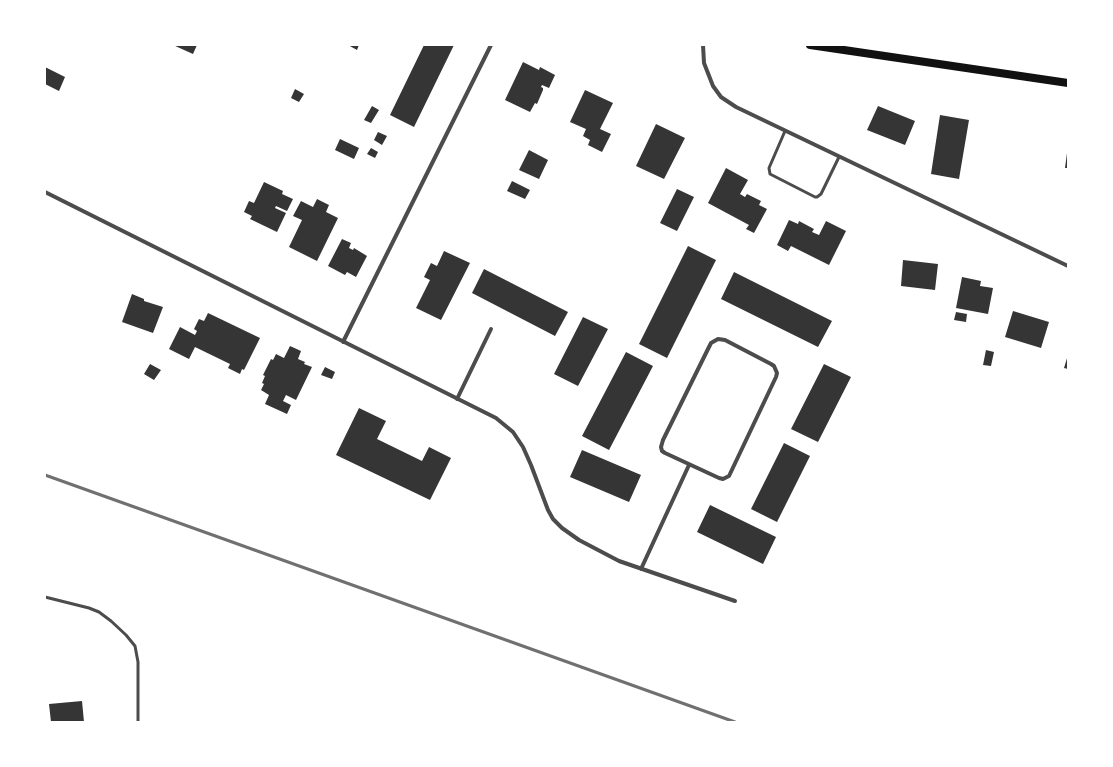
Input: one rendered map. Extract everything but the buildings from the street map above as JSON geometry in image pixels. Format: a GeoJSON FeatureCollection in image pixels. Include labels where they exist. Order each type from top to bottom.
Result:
{"type":"FeatureCollection","features":[{"type":"Feature","properties":{"kind":"main road"},"geometry":{"type":"LineString","coordinates":[[810,45],[1068,83]]}},
{"type":"Feature","properties":{"kind":"street"},"geometry":{"type":"LineString","coordinates":[[343,342],[492,45]]}},
{"type":"Feature","properties":{"kind":"street"},"geometry":{"type":"LineString","coordinates":[[703,45],[704,63],[713,86],[721,97],[736,107],[1068,266]]}},
{"type":"Feature","properties":{"kind":"street"},"geometry":{"type":"LineString","coordinates":[[45,192],[496,418],[513,432],[531,465],[548,510],[553,519],[562,528],[579,540],[601,552],[641,569],[735,601]]}},
{"type":"Feature","properties":{"kind":"street"},"geometry":{"type":"LineString","coordinates":[[457,399],[491,329]]}},
{"type":"Feature","properties":{"kind":"street"},"geometry":{"type":"LineString","coordinates":[[718,339],[725,340],[774,366],[777,373],[776,377],[729,476],[723,479],[719,478],[689,465],[662,451],[662,444],[711,343],[718,339]]}},
{"type":"Feature","properties":{"kind":"street"},"geometry":{"type":"LineString","coordinates":[[641,569],[689,465]]}},
{"type":"Feature","properties":{"kind":"lane"},"geometry":{"type":"LineString","coordinates":[[785,131],[769,168],[770,174],[815,197],[821,194],[839,157]]}},
{"type":"Feature","properties":{"kind":"lane"},"geometry":{"type":"LineString","coordinates":[[45,597],[99,612],[126,635],[134,646],[138,662],[138,722]]}},
{"type":"Feature","properties":{"kind":"railway"},"geometry":{"type":"LineString","coordinates":[[45,475],[735,722]]}}]}
